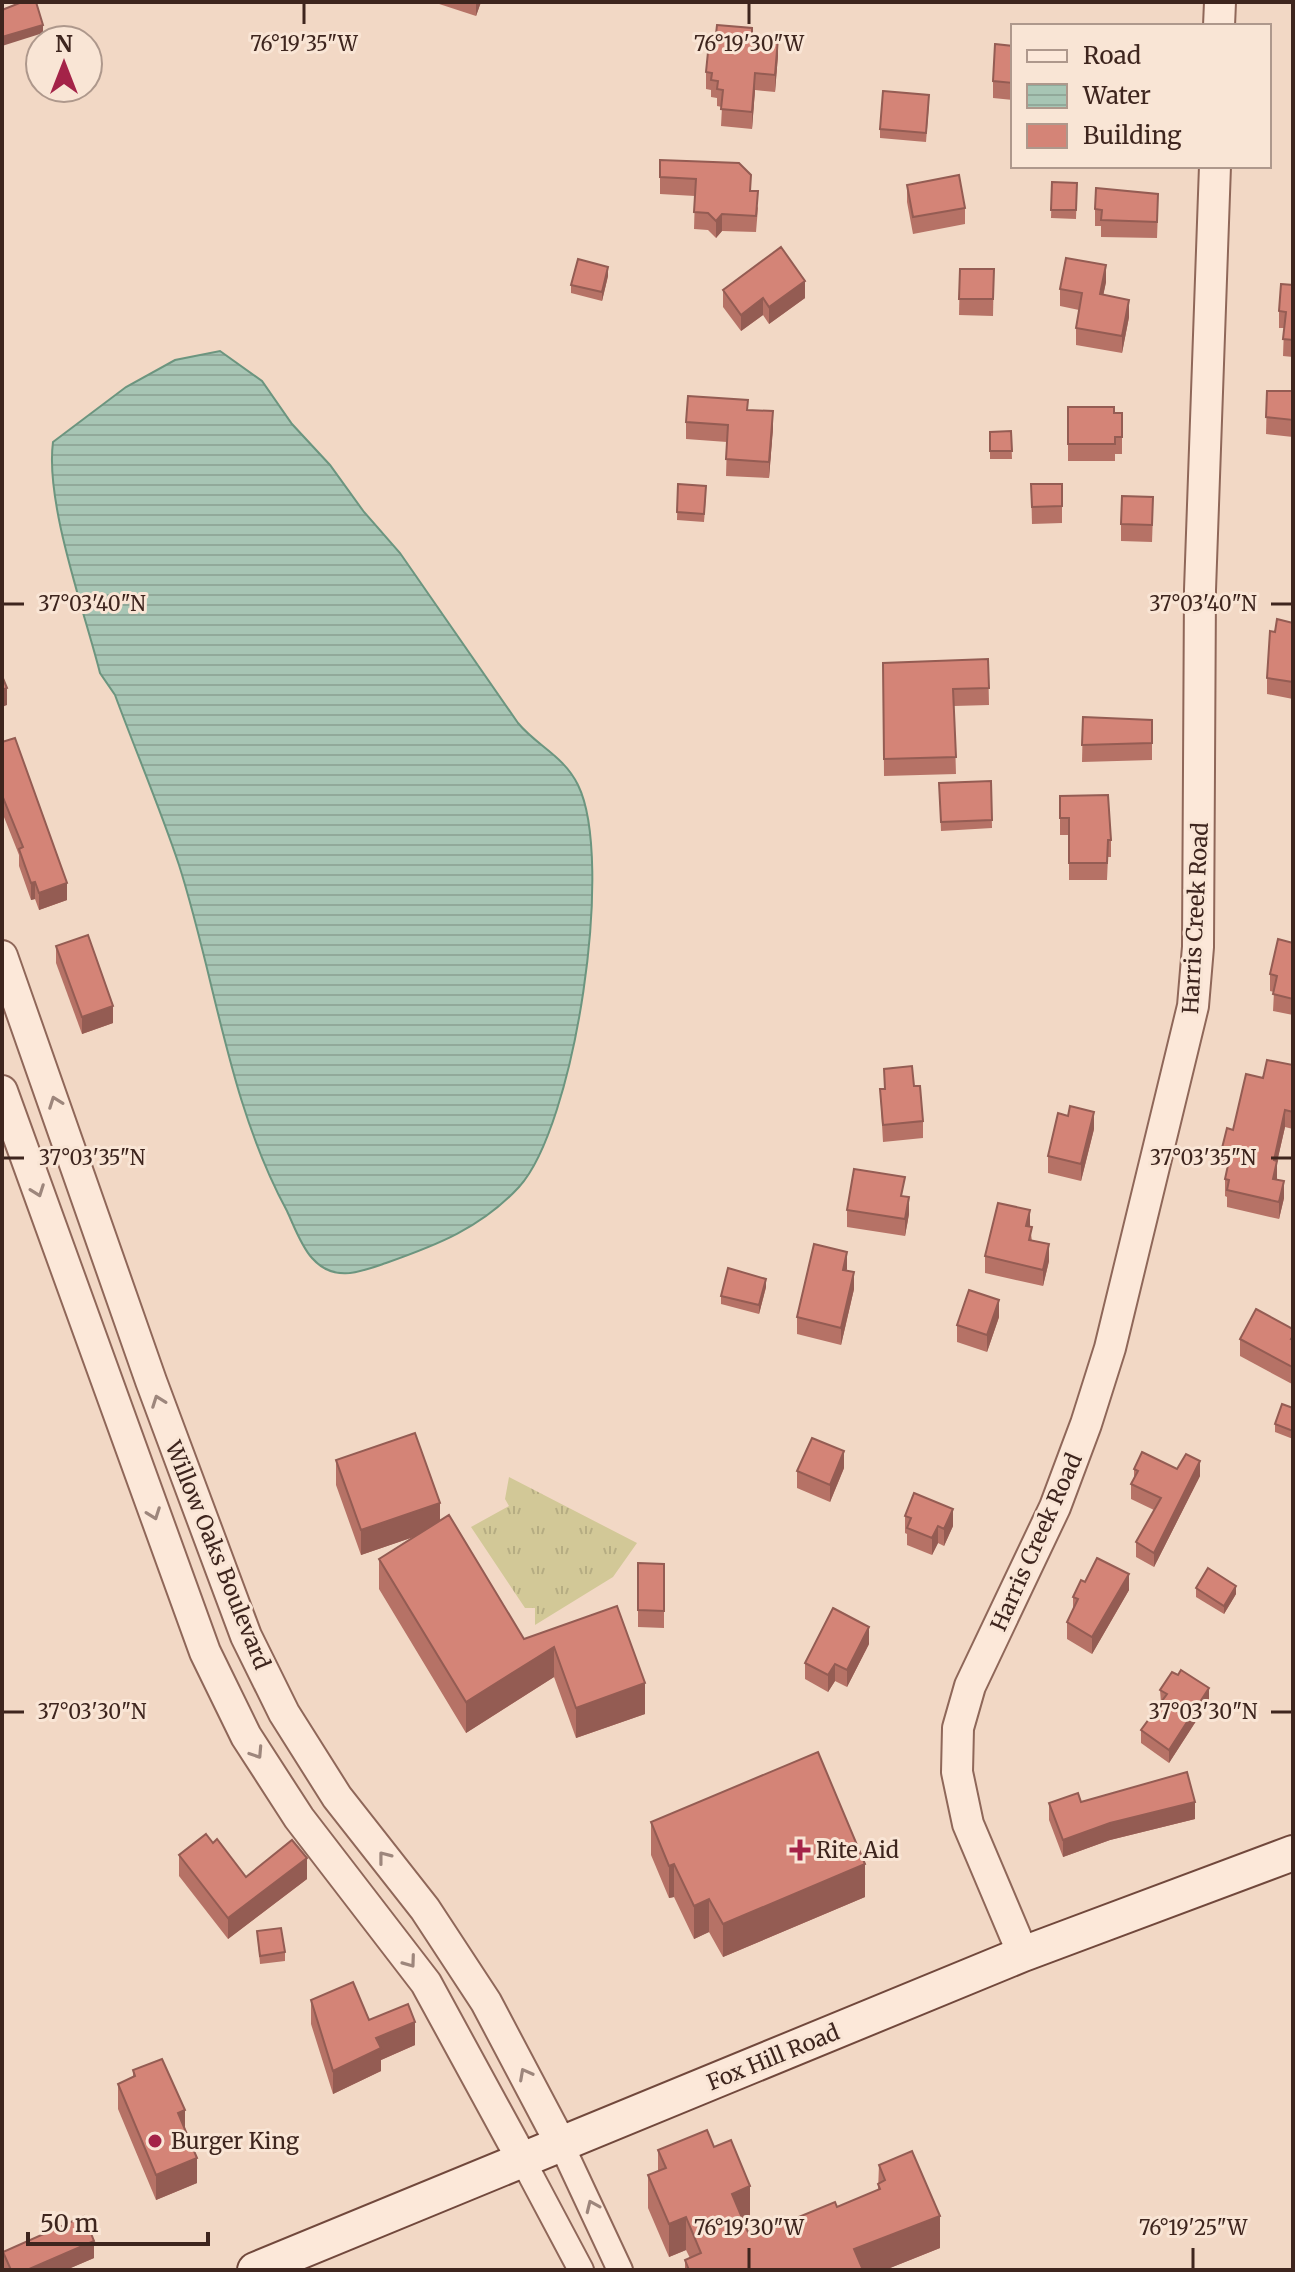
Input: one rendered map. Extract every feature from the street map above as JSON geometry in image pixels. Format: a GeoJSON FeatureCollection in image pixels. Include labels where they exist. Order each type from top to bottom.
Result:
{"type":"FeatureCollection","features":[{"type":"Feature","properties":{"kind":"main road","name":"Fox Hill Road"},"geometry":{"type":"LineString","coordinates":[[255,2270],[1023,1954],[1293,1853]]}},
{"type":"Feature","properties":{"kind":"street"},"geometry":{"type":"LineString","coordinates":[[1219,24],[1220,2]]}},
{"type":"Feature","properties":{"kind":"street","name":"Harris Creek Road"},"geometry":{"type":"LineString","coordinates":[[1023,1954],[968,1824],[957,1772],[958,1728],[970,1686],[1055,1507],[1086,1424],[1110,1348],[1193,1006],[1198,947],[1200,590],[1215,168]]}},
{"type":"Feature","properties":{"kind":"street","name":"Willow Oaks Boulevard"},"geometry":{"type":"LineString","coordinates":[[2,956],[151,1381],[246,1636],[284,1713],[337,1797],[425,1909],[486,2002],[561,2144]]}},
{"type":"Feature","properties":{"kind":"street","name":"Willow Oaks Boulevard"},"geometry":{"type":"LineString","coordinates":[[2,1091],[205,1652],[246,1736],[299,1818],[426,1983],[522,2159]]}},
{"type":"Feature","properties":{"kind":"street"},"geometry":{"type":"LineString","coordinates":[[561,2144],[620,2270]]}},
{"type":"Feature","properties":{"kind":"street"},"geometry":{"type":"LineString","coordinates":[[522,2159],[581,2270]]}},
{"type":"Feature","properties":{"kind":"green space"},"geometry":{"type":"Polygon","coordinates":[[[509,1477],[637,1543],[613,1577],[535,1625],[535,1608],[525,1608],[471,1527],[509,1506],[505,1499],[509,1477]]]}},
{"type":"Feature","properties":{"kind":"water"},"geometry":{"type":"Polygon","coordinates":[[[220,351],[262,381],[292,424],[330,465],[364,512],[400,553],[518,723],[572,775],[588,821],[592,871],[583,991],[572,1053],[557,1109],[539,1155],[519,1187],[474,1224],[423,1249],[357,1272],[329,1271],[308,1253],[267,1170],[250,1127],[179,865],[115,695],[100,673],[68,557],[55,495],[53,442],[126,387],[175,360],[220,351]]]}},
{"type":"Feature","properties":{"kind":"building"},"geometry":{"type":"Polygon","coordinates":[[[22,2],[36,2],[43,24],[24,24],[24,31],[2,37],[2,10],[22,2]]]}},
{"type":"Feature","properties":{"kind":"building"},"geometry":{"type":"Polygon","coordinates":[[[717,25],[752,28],[752,36],[778,38],[775,75],[755,73],[752,112],[721,109],[723,90],[717,89],[718,81],[711,80],[712,73],[706,72],[708,52],[714,52],[717,25]]]}},
{"type":"Feature","properties":{"kind":"building"},"geometry":{"type":"Polygon","coordinates":[[[995,44],[1011,46],[1011,83],[993,81],[995,44]]]}},
{"type":"Feature","properties":{"kind":"building"},"geometry":{"type":"Polygon","coordinates":[[[883,91],[929,95],[926,133],[880,129],[883,91]]]}},
{"type":"Feature","properties":{"kind":"building"},"geometry":{"type":"Polygon","coordinates":[[[660,160],[739,163],[751,175],[750,191],[758,191],[756,216],[722,214],[716,221],[708,213],[694,212],[696,179],[660,177],[660,160]]]}},
{"type":"Feature","properties":{"kind":"building"},"geometry":{"type":"Polygon","coordinates":[[[959,175],[965,208],[913,217],[907,185],[959,175]]]}},
{"type":"Feature","properties":{"kind":"building"},"geometry":{"type":"Polygon","coordinates":[[[1052,182],[1077,183],[1076,210],[1051,210],[1052,182]]]}},
{"type":"Feature","properties":{"kind":"building"},"geometry":{"type":"Polygon","coordinates":[[[1096,188],[1158,194],[1157,222],[1101,220],[1102,210],[1095,209],[1096,188]]]}},
{"type":"Feature","properties":{"kind":"building"},"geometry":{"type":"Polygon","coordinates":[[[781,247],[805,281],[769,307],[763,298],[741,315],[723,290],[781,247]]]}},
{"type":"Feature","properties":{"kind":"building"},"geometry":{"type":"Polygon","coordinates":[[[1066,258],[1106,265],[1100,294],[1129,300],[1122,336],[1076,328],[1082,293],[1060,289],[1066,258]]]}},
{"type":"Feature","properties":{"kind":"building"},"geometry":{"type":"Polygon","coordinates":[[[578,259],[608,267],[602,292],[571,285],[578,259]]]}},
{"type":"Feature","properties":{"kind":"building"},"geometry":{"type":"Polygon","coordinates":[[[960,269],[994,269],[993,299],[959,299],[960,269]]]}},
{"type":"Feature","properties":{"kind":"building"},"geometry":{"type":"Polygon","coordinates":[[[1281,284],[1293,285],[1293,340],[1283,339],[1286,312],[1279,311],[1281,284]]]}},
{"type":"Feature","properties":{"kind":"building"},"geometry":{"type":"Polygon","coordinates":[[[1267,391],[1293,391],[1293,420],[1266,417],[1267,391]]]}},
{"type":"Feature","properties":{"kind":"building"},"geometry":{"type":"Polygon","coordinates":[[[688,396],[748,400],[747,410],[773,411],[769,462],[726,459],[728,425],[686,422],[688,396]]]}},
{"type":"Feature","properties":{"kind":"building"},"geometry":{"type":"Polygon","coordinates":[[[1068,407],[1114,407],[1114,413],[1122,413],[1122,437],[1115,437],[1115,444],[1068,444],[1068,407]]]}},
{"type":"Feature","properties":{"kind":"building"},"geometry":{"type":"Polygon","coordinates":[[[1011,431],[1012,451],[990,451],[990,432],[1011,431]]]}},
{"type":"Feature","properties":{"kind":"building"},"geometry":{"type":"Polygon","coordinates":[[[678,484],[706,486],[704,514],[677,512],[678,484]]]}},
{"type":"Feature","properties":{"kind":"building"},"geometry":{"type":"Polygon","coordinates":[[[1031,484],[1062,484],[1062,506],[1032,507],[1031,484]]]}},
{"type":"Feature","properties":{"kind":"building"},"geometry":{"type":"Polygon","coordinates":[[[1122,496],[1153,497],[1152,525],[1121,524],[1122,496]]]}},
{"type":"Feature","properties":{"kind":"building"},"geometry":{"type":"Polygon","coordinates":[[[1277,619],[1293,623],[1293,682],[1267,678],[1270,631],[1275,632],[1277,619]]]}},
{"type":"Feature","properties":{"kind":"building"},"geometry":{"type":"Polygon","coordinates":[[[988,659],[989,688],[953,689],[956,757],[884,759],[883,663],[988,659]]]}},
{"type":"Feature","properties":{"kind":"building"},"geometry":{"type":"Polygon","coordinates":[[[1083,717],[1152,720],[1152,743],[1082,745],[1083,717]]]}},
{"type":"Feature","properties":{"kind":"building"},"geometry":{"type":"Polygon","coordinates":[[[15,738],[67,883],[39,893],[35,882],[31,883],[19,849],[23,847],[2,795],[2,742],[15,738]]]}},
{"type":"Feature","properties":{"kind":"building"},"geometry":{"type":"Polygon","coordinates":[[[991,781],[992,820],[941,822],[939,783],[991,781]]]}},
{"type":"Feature","properties":{"kind":"building"},"geometry":{"type":"Polygon","coordinates":[[[1108,795],[1111,840],[1108,840],[1107,863],[1069,863],[1069,818],[1060,818],[1060,796],[1108,795]]]}},
{"type":"Feature","properties":{"kind":"building"},"geometry":{"type":"Polygon","coordinates":[[[88,935],[113,1006],[82,1017],[56,946],[88,935]]]}},
{"type":"Feature","properties":{"kind":"building"},"geometry":{"type":"Polygon","coordinates":[[[1278,939],[1293,943],[1293,999],[1273,994],[1277,976],[1270,974],[1278,939]]]}},
{"type":"Feature","properties":{"kind":"building"},"geometry":{"type":"Polygon","coordinates":[[[1267,1060],[1293,1065],[1293,1112],[1285,1110],[1274,1160],[1277,1161],[1273,1179],[1284,1181],[1279,1202],[1227,1190],[1229,1180],[1225,1179],[1231,1151],[1222,1148],[1227,1128],[1233,1130],[1246,1074],[1263,1078],[1267,1060]]]}},
{"type":"Feature","properties":{"kind":"building"},"geometry":{"type":"Polygon","coordinates":[[[912,1066],[914,1086],[920,1086],[923,1121],[883,1125],[880,1089],[885,1089],[884,1069],[912,1066]]]}},
{"type":"Feature","properties":{"kind":"building"},"geometry":{"type":"Polygon","coordinates":[[[1070,1106],[1094,1112],[1081,1164],[1048,1156],[1058,1113],[1068,1116],[1070,1106]]]}},
{"type":"Feature","properties":{"kind":"building"},"geometry":{"type":"Polygon","coordinates":[[[854,1169],[905,1177],[901,1196],[909,1197],[905,1219],[847,1210],[854,1169]]]}},
{"type":"Feature","properties":{"kind":"building"},"geometry":{"type":"Polygon","coordinates":[[[998,1203],[1030,1210],[1026,1226],[1032,1227],[1029,1240],[1049,1244],[1043,1270],[985,1256],[998,1203]]]}},
{"type":"Feature","properties":{"kind":"building"},"geometry":{"type":"Polygon","coordinates":[[[814,1244],[847,1252],[843,1270],[854,1272],[841,1328],[797,1317],[814,1244]]]}},
{"type":"Feature","properties":{"kind":"building"},"geometry":{"type":"Polygon","coordinates":[[[728,1268],[766,1279],[759,1305],[721,1296],[728,1268]]]}},
{"type":"Feature","properties":{"kind":"building"},"geometry":{"type":"Polygon","coordinates":[[[969,1290],[999,1300],[987,1335],[957,1325],[969,1290]]]}},
{"type":"Feature","properties":{"kind":"building"},"geometry":{"type":"Polygon","coordinates":[[[1256,1309],[1293,1329],[1292,1367],[1240,1339],[1256,1309]]]}},
{"type":"Feature","properties":{"kind":"building"},"geometry":{"type":"Polygon","coordinates":[[[1282,1404],[1293,1408],[1293,1431],[1275,1424],[1282,1404]]]}},
{"type":"Feature","properties":{"kind":"building"},"geometry":{"type":"Polygon","coordinates":[[[415,1433],[440,1503],[361,1530],[336,1460],[415,1433]]]}},
{"type":"Feature","properties":{"kind":"building"},"geometry":{"type":"Polygon","coordinates":[[[812,1438],[844,1451],[830,1485],[797,1471],[812,1438]]]}},
{"type":"Feature","properties":{"kind":"building"},"geometry":{"type":"Polygon","coordinates":[[[1142,1452],[1177,1469],[1186,1454],[1200,1461],[1154,1553],[1136,1542],[1161,1498],[1131,1484],[1142,1452]]]}},
{"type":"Feature","properties":{"kind":"building"},"geometry":{"type":"Polygon","coordinates":[[[914,1493],[953,1509],[944,1529],[938,1526],[932,1538],[907,1528],[911,1518],[905,1516],[914,1493]]]}},
{"type":"Feature","properties":{"kind":"building"},"geometry":{"type":"Polygon","coordinates":[[[449,1515],[524,1639],[617,1606],[645,1683],[576,1708],[554,1647],[466,1702],[379,1559],[449,1515]]]}},
{"type":"Feature","properties":{"kind":"building"},"geometry":{"type":"Polygon","coordinates":[[[1097,1558],[1129,1574],[1092,1637],[1067,1622],[1078,1599],[1073,1597],[1097,1558]]]}},
{"type":"Feature","properties":{"kind":"building"},"geometry":{"type":"Polygon","coordinates":[[[638,1563],[664,1564],[664,1611],[638,1610],[638,1563]]]}},
{"type":"Feature","properties":{"kind":"building"},"geometry":{"type":"Polygon","coordinates":[[[1208,1568],[1236,1586],[1224,1606],[1196,1588],[1208,1568]]]}},
{"type":"Feature","properties":{"kind":"building"},"geometry":{"type":"Polygon","coordinates":[[[833,1608],[869,1627],[847,1670],[835,1664],[828,1675],[805,1663],[833,1608]]]}},
{"type":"Feature","properties":{"kind":"building"},"geometry":{"type":"Polygon","coordinates":[[[1181,1670],[1209,1688],[1169,1750],[1141,1730],[1167,1694],[1160,1690],[1172,1672],[1178,1675],[1181,1670]]]}},
{"type":"Feature","properties":{"kind":"building","name":"Rite Aid"},"geometry":{"type":"Polygon","coordinates":[[[818,1752],[865,1864],[723,1924],[709,1899],[694,1906],[674,1864],[669,1866],[651,1822],[818,1752]]]}},
{"type":"Feature","properties":{"kind":"building"},"geometry":{"type":"Polygon","coordinates":[[[1187,1772],[1195,1802],[1110,1823],[1063,1840],[1049,1803],[1078,1793],[1081,1802],[1187,1772]]]}},
{"type":"Feature","properties":{"kind":"building"},"geometry":{"type":"Polygon","coordinates":[[[206,1834],[213,1843],[217,1839],[246,1877],[292,1840],[307,1858],[228,1918],[179,1855],[206,1834]]]}},
{"type":"Feature","properties":{"kind":"building"},"geometry":{"type":"Polygon","coordinates":[[[281,1928],[285,1952],[260,1956],[257,1931],[281,1928]]]}},
{"type":"Feature","properties":{"kind":"building"},"geometry":{"type":"Polygon","coordinates":[[[353,1982],[369,2020],[408,2004],[415,2022],[376,2038],[381,2048],[333,2071],[311,2000],[353,1982]]]}},
{"type":"Feature","properties":{"kind":"building","name":"Burger King"},"geometry":{"type":"Polygon","coordinates":[[[162,2059],[185,2110],[178,2113],[197,2158],[156,2175],[118,2084],[135,2076],[133,2070],[162,2059]]]}},
{"type":"Feature","properties":{"kind":"building"},"geometry":{"type":"Polygon","coordinates":[[[707,2130],[714,2147],[731,2140],[750,2186],[732,2194],[750,2237],[835,2202],[837,2207],[880,2189],[878,2184],[885,2180],[879,2165],[912,2151],[940,2216],[854,2249],[863,2270],[689,2270],[685,2260],[701,2253],[686,2217],[669,2224],[648,2175],[666,2168],[658,2150],[707,2130]]]}},
{"type":"Feature","properties":{"kind":"building"},"geometry":{"type":"Polygon","coordinates":[[[84,2216],[94,2241],[27,2270],[11,2270],[3,2252],[84,2216]]]}},
{"type":"Feature","properties":{"kind":"place","name":"Rite Aid"},"geometry":{"type":"Point","coordinates":[800,1850]}},
{"type":"Feature","properties":{"kind":"place","name":"Burger King"},"geometry":{"type":"Point","coordinates":[155,2141]}}]}
